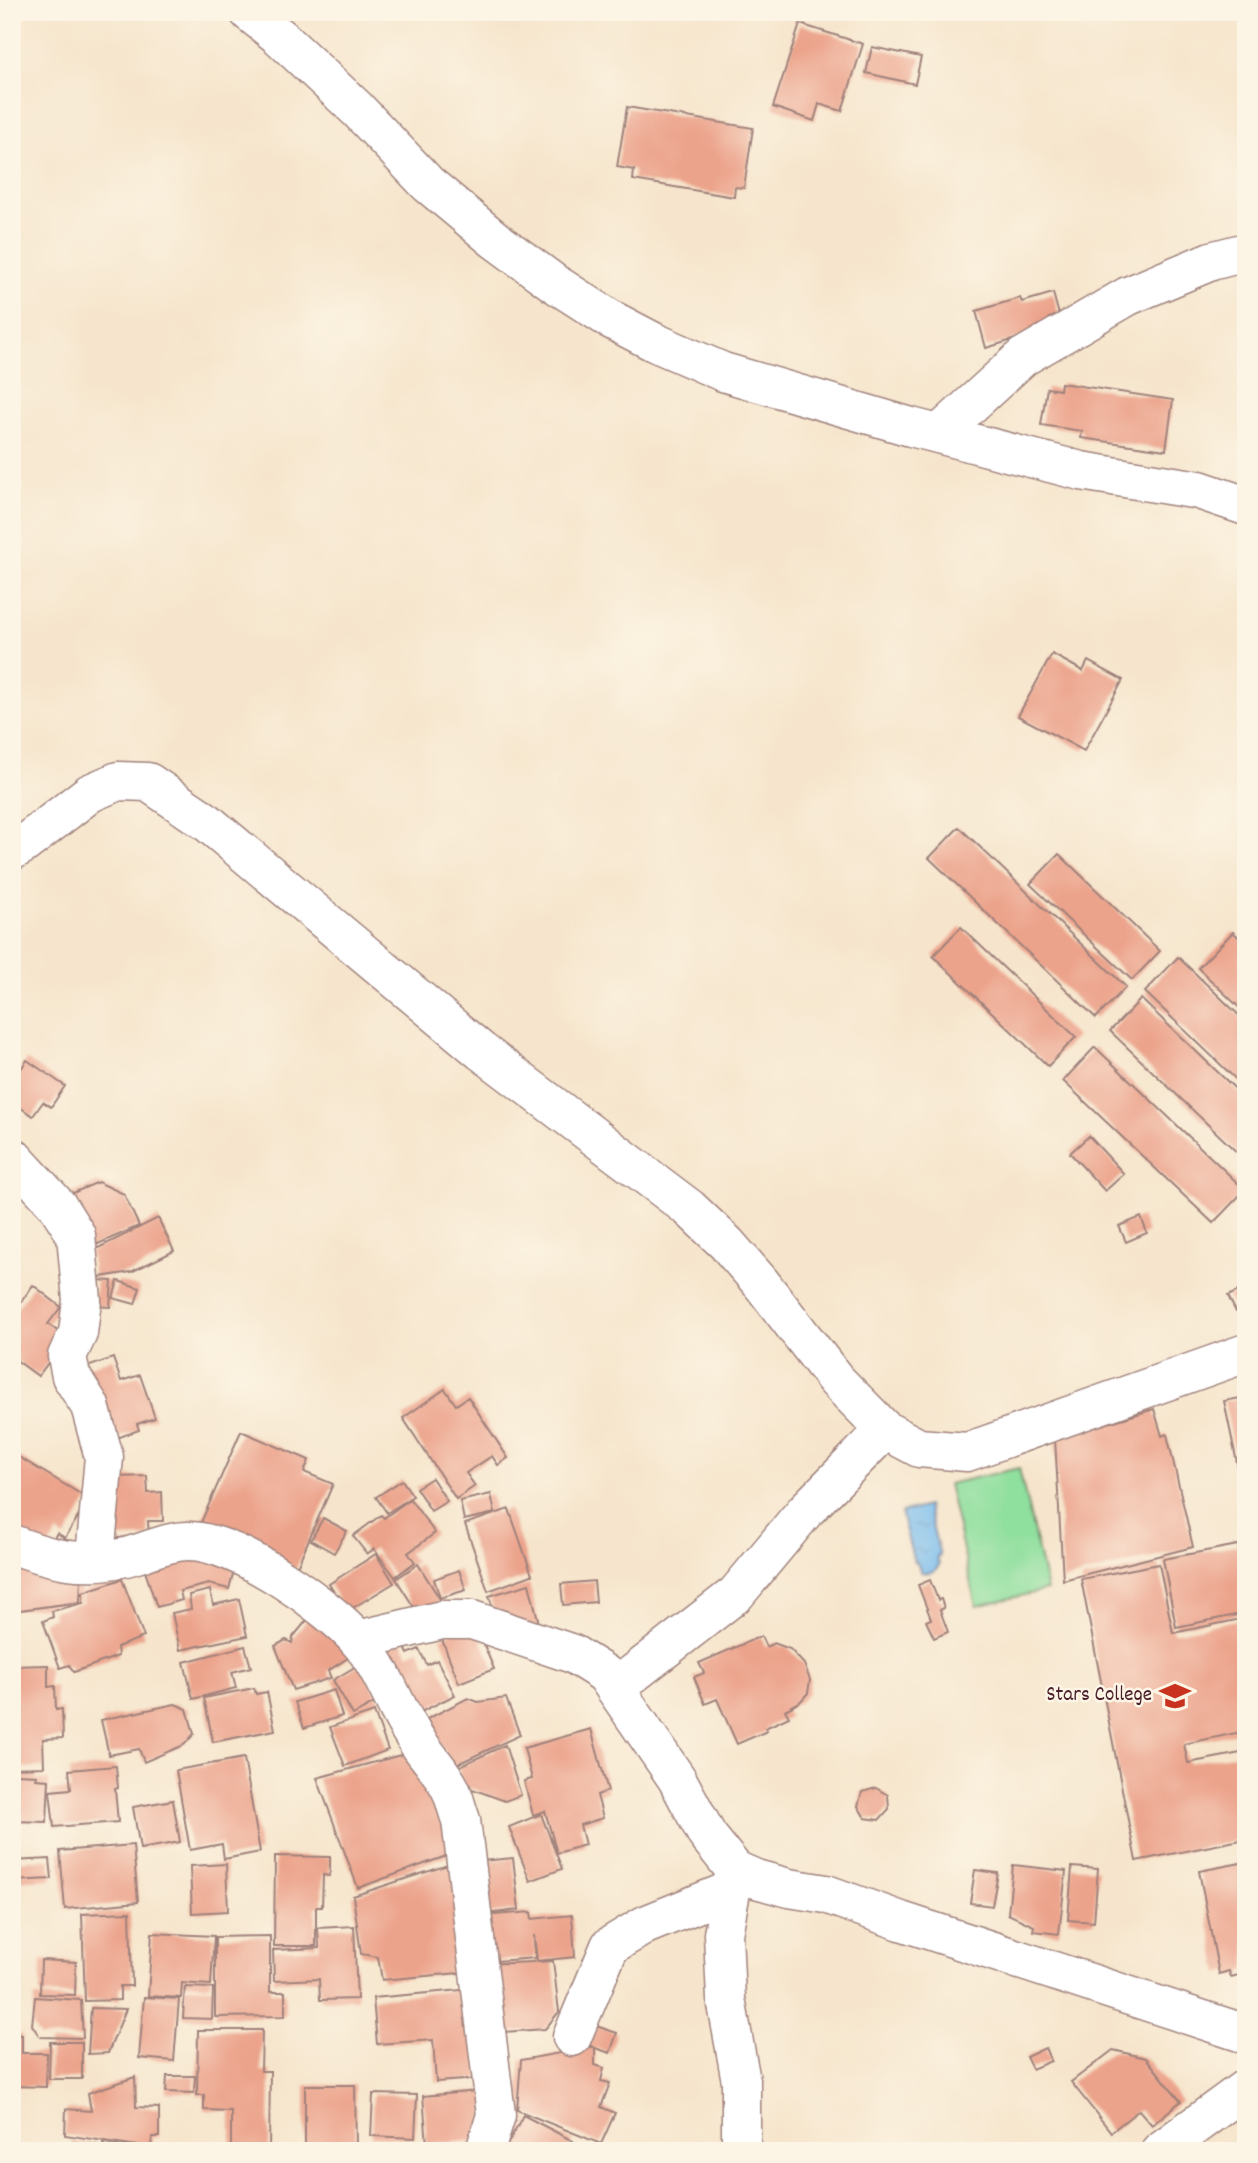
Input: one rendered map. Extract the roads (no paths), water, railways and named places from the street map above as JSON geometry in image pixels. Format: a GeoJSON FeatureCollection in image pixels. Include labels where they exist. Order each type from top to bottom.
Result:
{"type":"FeatureCollection","features":[{"type":"Feature","properties":{"kind":"street"},"geometry":{"type":"LineString","coordinates":[[248,12],[280,37],[357,110],[428,184],[494,239],[554,283],[654,342],[723,372],[939,434],[1081,471],[1199,490],[1246,506]]}},
{"type":"Feature","properties":{"kind":"street"},"geometry":{"type":"LineString","coordinates":[[939,434],[1023,357],[1128,296],[1211,261],[1246,252]]}},
{"type":"Feature","properties":{"kind":"street"},"geometry":{"type":"LineString","coordinates":[[12,851],[90,793],[118,781],[148,782],[207,822],[481,1051],[689,1208],[727,1244],[761,1283],[835,1380],[885,1430],[919,1448],[967,1452],[1246,1353]]}},
{"type":"Feature","properties":{"kind":"street"},"geometry":{"type":"LineString","coordinates":[[12,1156],[57,1205],[76,1235],[82,1300],[78,1333],[67,1356],[71,1376],[90,1406],[104,1457],[93,1561]]}},
{"type":"Feature","properties":{"kind":"street"},"geometry":{"type":"LineString","coordinates":[[615,1688],[736,1594],[805,1511],[885,1430]]}},
{"type":"Feature","properties":{"kind":"street"},"geometry":{"type":"LineString","coordinates":[[12,1544],[50,1559],[93,1561],[121,1558],[187,1541],[206,1543],[256,1564],[323,1606],[358,1640],[374,1662],[415,1739],[450,1790],[461,1820],[496,2115],[485,2151]]}},
{"type":"Feature","properties":{"kind":"street"},"geometry":{"type":"LineString","coordinates":[[358,1640],[442,1620],[472,1620],[573,1654],[605,1674],[677,1779],[733,1880],[723,1934],[726,1999],[741,2081],[741,2151]]}},
{"type":"Feature","properties":{"kind":"street"},"geometry":{"type":"LineString","coordinates":[[572,2037],[610,1946],[733,1880],[756,1879],[826,1894],[1246,2034]]}},
{"type":"Feature","properties":{"kind":"street"},"geometry":{"type":"LineString","coordinates":[[1160,2151],[1246,2088]]}},
{"type":"Feature","properties":{"kind":"water"},"geometry":{"type":"Polygon","coordinates":[[[927,1506],[940,1555],[937,1556],[939,1565],[934,1571],[921,1572],[916,1561],[914,1562],[901,1513],[927,1506]]]}},
{"type":"Feature","properties":{"kind":"place","name":"Stars College"},"geometry":{"type":"Point","coordinates":[1175,1696]}}]}
